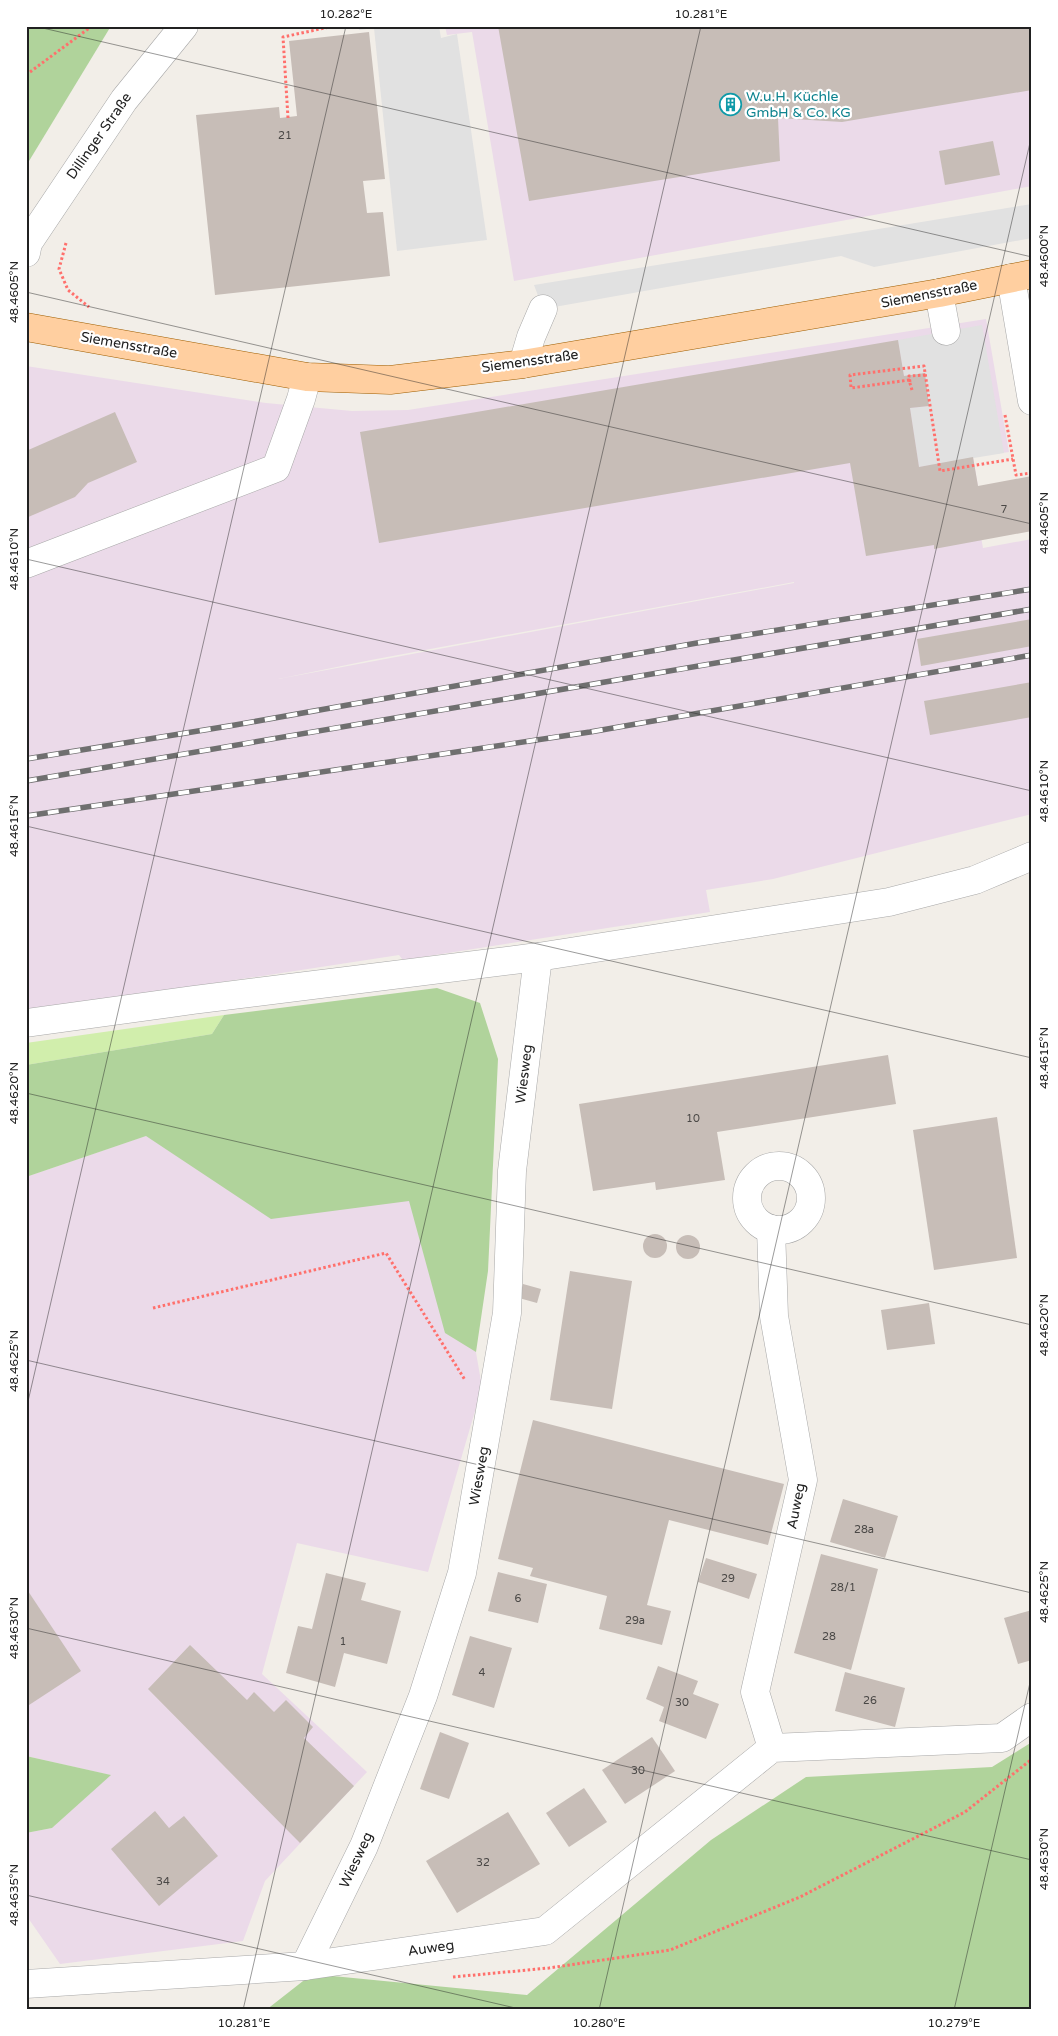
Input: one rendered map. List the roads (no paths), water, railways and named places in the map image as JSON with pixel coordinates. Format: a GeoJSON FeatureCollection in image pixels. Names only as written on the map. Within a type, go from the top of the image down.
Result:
{"type":"FeatureCollection","features":[{"type":"Feature","properties":{"kind":"main road","name":"Siemensstraße"},"geometry":{"type":"LineString","coordinates":[[26,327],[307,377],[390,380],[523,364],[939,293],[1021,276]]}},
{"type":"Feature","properties":{"kind":"street","name":"Dillinger Straße"},"geometry":{"type":"LineString","coordinates":[[26,253],[28,243],[124,100],[184,26]]}},
{"type":"Feature","properties":{"kind":"street"},"geometry":{"type":"LineString","coordinates":[[1021,276],[1029,363]]}},
{"type":"Feature","properties":{"kind":"street"},"geometry":{"type":"LineString","coordinates":[[939,293],[946,331]]}},
{"type":"Feature","properties":{"kind":"street"},"geometry":{"type":"LineString","coordinates":[[523,364],[543,309]]}},
{"type":"Feature","properties":{"kind":"street"},"geometry":{"type":"LineString","coordinates":[[26,564],[276,468],[307,377]]}},
{"type":"Feature","properties":{"kind":"street"},"geometry":{"type":"LineString","coordinates":[[26,1024],[193,1000],[538,957],[889,902],[975,880],[1032,856]]}},
{"type":"Feature","properties":{"kind":"street","name":"Wiesweg"},"geometry":{"type":"LineString","coordinates":[[305,1966],[364,1846],[423,1696],[462,1573],[490,1421],[507,1313],[512,1171],[538,957]]}},
{"type":"Feature","properties":{"kind":"street","name":"Auweg"},"geometry":{"type":"LineString","coordinates":[[26,1984],[305,1966],[545,1931],[772,1748],[754,1692],[803,1480],[774,1316],[770,1229]]}},
{"type":"Feature","properties":{"kind":"street"},"geometry":{"type":"LineString","coordinates":[[772,1748],[1002,1738],[1032,1717]]}},
{"type":"Feature","properties":{"kind":"railway"},"geometry":{"type":"LineString","coordinates":[[26,759],[235,725],[697,643],[1032,589]]}},
{"type":"Feature","properties":{"kind":"railway"},"geometry":{"type":"LineString","coordinates":[[26,781],[1032,609]]}},
{"type":"Feature","properties":{"kind":"railway"},"geometry":{"type":"LineString","coordinates":[[26,816],[590,732],[1032,655]]}},
{"type":"Feature","properties":{"kind":"place","name":"W.u.H. Küchle GmbH & Co. KG"},"geometry":{"type":"Point","coordinates":[730,104]}}]}
